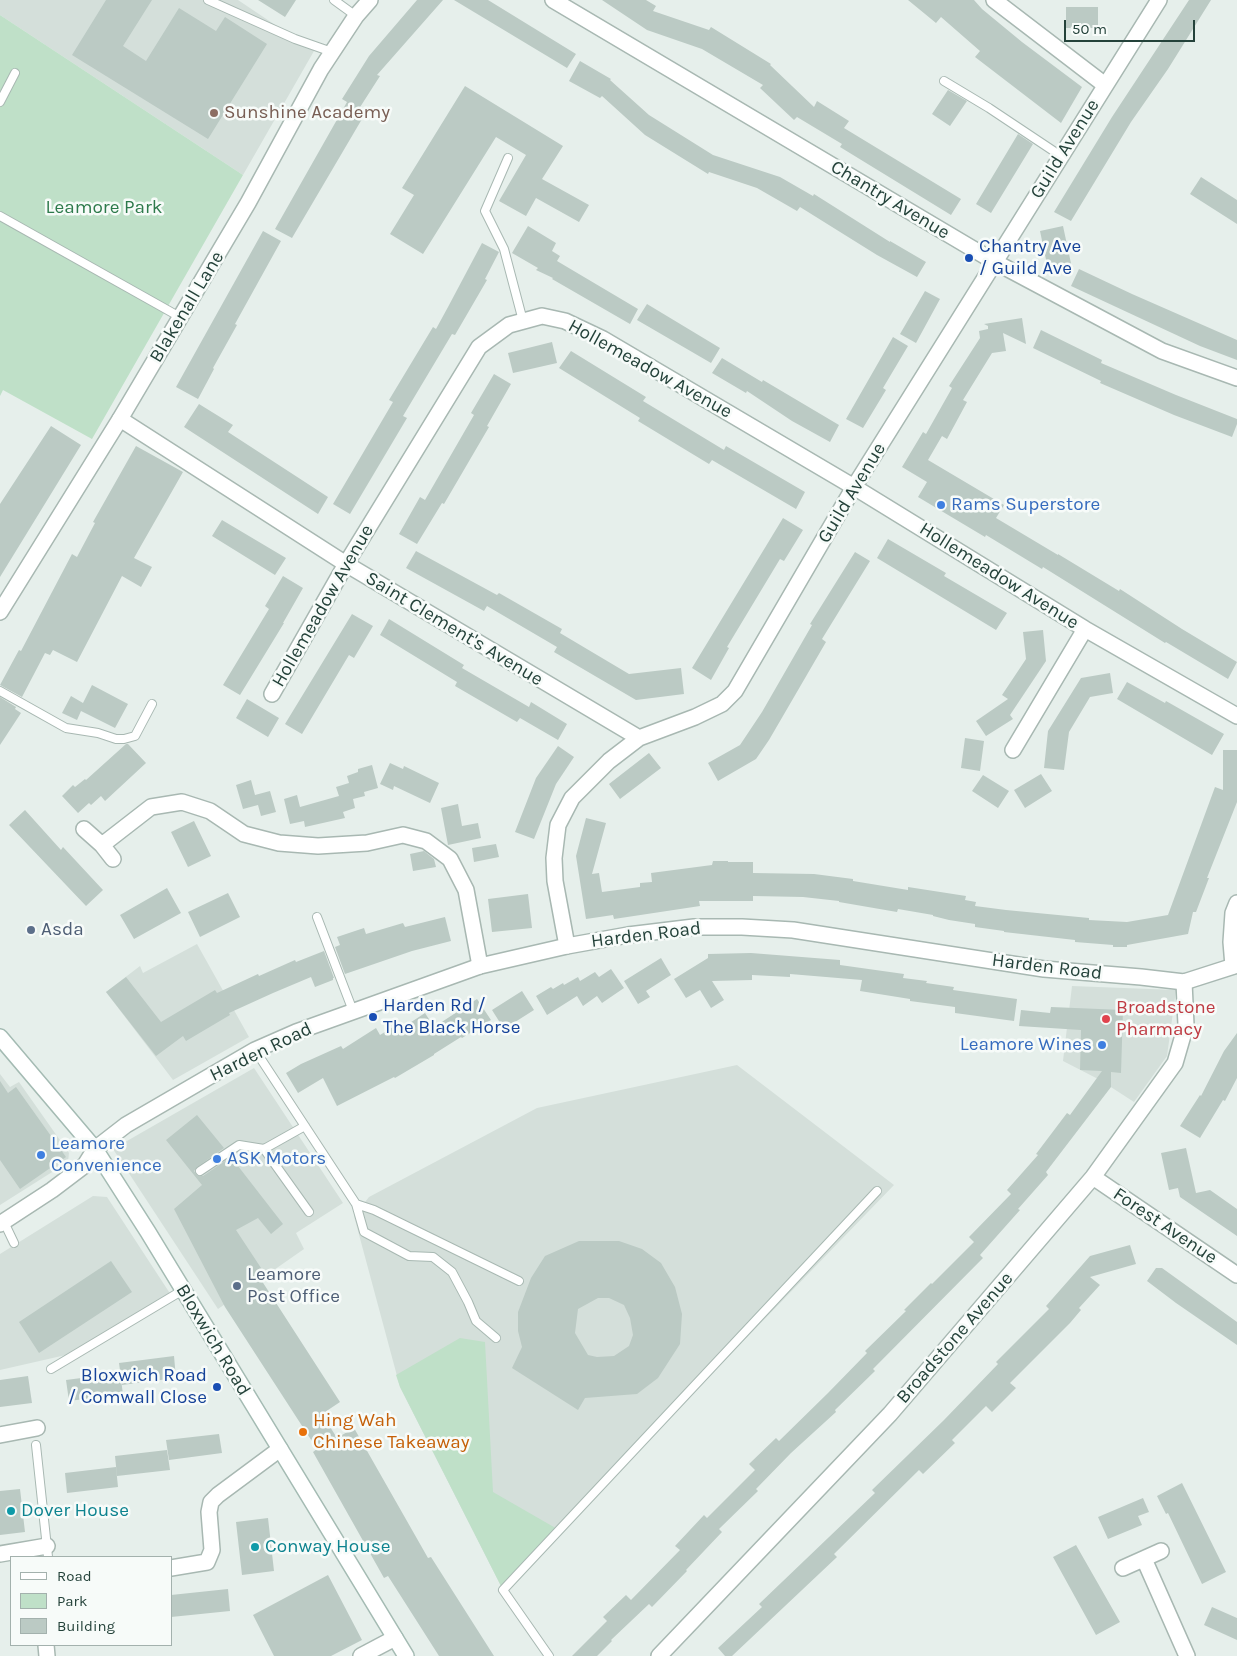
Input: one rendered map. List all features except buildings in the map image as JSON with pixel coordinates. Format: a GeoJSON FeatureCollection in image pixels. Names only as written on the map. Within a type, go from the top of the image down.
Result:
{"type":"FeatureCollection","features":[{"type":"Feature","properties":{"kind":"street","name":"Blakenall Lane"},"geometry":{"type":"LineString","coordinates":[[0,612],[120,419],[252,195],[321,69],[356,16],[370,0]]}},
{"type":"Feature","properties":{"kind":"street","name":"Chantry Avenue"},"geometry":{"type":"LineString","coordinates":[[553,0],[995,262],[1162,350],[1237,378]]}},
{"type":"Feature","properties":{"kind":"street"},"geometry":{"type":"LineString","coordinates":[[994,0],[1105,85]]}},
{"type":"Feature","properties":{"kind":"street","name":"Guild Avenue"},"geometry":{"type":"LineString","coordinates":[[567,946],[555,881],[554,858],[558,825],[572,798],[609,761],[639,738],[695,717],[722,704],[735,691],[854,487],[1159,0]]}},
{"type":"Feature","properties":{"kind":"street","name":"Hollemeadow Avenue"},"geometry":{"type":"LineString","coordinates":[[272,694],[346,564],[478,347],[509,325],[542,316],[565,321],[603,339],[854,487],[1085,629],[1237,716]]}},
{"type":"Feature","properties":{"kind":"street","name":"Saint Clement's Avenue"},"geometry":{"type":"LineString","coordinates":[[120,419],[346,564],[639,738]]}},
{"type":"Feature","properties":{"kind":"street","name":"Hollemeadow Avenue"},"geometry":{"type":"LineString","coordinates":[[1012,750],[1085,629]]}},
{"type":"Feature","properties":{"kind":"street"},"geometry":{"type":"LineString","coordinates":[[102,845],[151,807],[182,802],[210,811],[244,834],[279,843],[318,846],[367,843],[403,835],[426,841],[450,859],[466,890],[480,966]]}},
{"type":"Feature","properties":{"kind":"street"},"geometry":{"type":"LineString","coordinates":[[84,828],[102,845],[113,859]]}},
{"type":"Feature","properties":{"kind":"street"},"geometry":{"type":"LineString","coordinates":[[1235,966],[1231,942],[1237,903]]}},
{"type":"Feature","properties":{"kind":"street","name":"Harden Road"},"geometry":{"type":"LineString","coordinates":[[2,1223],[52,1190],[85,1165],[95,1149],[126,1125],[255,1050],[296,1032],[480,966],[567,946],[628,935],[694,927],[742,927],[793,930],[1044,969],[1184,982],[1235,966]]}},
{"type":"Feature","properties":{"kind":"street","name":"Broadstone Avenue"},"geometry":{"type":"LineString","coordinates":[[659,1656],[890,1414],[1093,1177],[1175,1063],[1186,1025],[1184,982]]}},
{"type":"Feature","properties":{"kind":"street","name":"Bloxwich Road"},"geometry":{"type":"LineString","coordinates":[[0,1038],[95,1149],[406,1656]]}},
{"type":"Feature","properties":{"kind":"street","name":"Forest Avenue"},"geometry":{"type":"LineString","coordinates":[[1093,1177],[1237,1275]]}},
{"type":"Feature","properties":{"kind":"street"},"geometry":{"type":"LineString","coordinates":[[0,1435],[38,1428]]}},
{"type":"Feature","properties":{"kind":"street"},"geometry":{"type":"LineString","coordinates":[[172,1568],[207,1562],[212,1550],[209,1512],[212,1502],[218,1495],[280,1449]]}},
{"type":"Feature","properties":{"kind":"street"},"geometry":{"type":"LineString","coordinates":[[0,1554],[48,1551]]}},
{"type":"Feature","properties":{"kind":"street"},"geometry":{"type":"LineString","coordinates":[[1124,1568],[1161,1551]]}},
{"type":"Feature","properties":{"kind":"street"},"geometry":{"type":"LineString","coordinates":[[1144,1559],[1187,1656]]}},
{"type":"Feature","properties":{"kind":"street"},"geometry":{"type":"LineString","coordinates":[[361,1656],[395,1638]]}},
{"type":"Feature","properties":{"kind":"lane"},"geometry":{"type":"LineString","coordinates":[[208,0],[294,39],[332,52]]}},
{"type":"Feature","properties":{"kind":"lane"},"geometry":{"type":"LineString","coordinates":[[334,0],[356,16]]}},
{"type":"Feature","properties":{"kind":"lane"},"geometry":{"type":"LineString","coordinates":[[0,102],[15,73]]}},
{"type":"Feature","properties":{"kind":"lane"},"geometry":{"type":"LineString","coordinates":[[944,81],[990,108],[1061,156]]}},
{"type":"Feature","properties":{"kind":"lane"},"geometry":{"type":"LineString","coordinates":[[508,158],[485,211],[504,249],[523,321]]}},
{"type":"Feature","properties":{"kind":"lane"},"geometry":{"type":"LineString","coordinates":[[0,216],[180,317]]}},
{"type":"Feature","properties":{"kind":"lane"},"geometry":{"type":"LineString","coordinates":[[0,691],[66,728],[98,733],[116,739],[135,736],[152,704]]}},
{"type":"Feature","properties":{"kind":"lane"},"geometry":{"type":"LineString","coordinates":[[317,918],[353,1011]]}},
{"type":"Feature","properties":{"kind":"lane"},"geometry":{"type":"LineString","coordinates":[[255,1050],[356,1204],[364,1232],[409,1256],[433,1257],[452,1272],[476,1321],[496,1338]]}},
{"type":"Feature","properties":{"kind":"lane"},"geometry":{"type":"LineString","coordinates":[[200,1171],[239,1146],[264,1149],[305,1126]]}},
{"type":"Feature","properties":{"kind":"lane"},"geometry":{"type":"LineString","coordinates":[[264,1149],[309,1212]]}},
{"type":"Feature","properties":{"kind":"lane"},"geometry":{"type":"LineString","coordinates":[[549,1656],[503,1590],[877,1191]]}},
{"type":"Feature","properties":{"kind":"lane"},"geometry":{"type":"LineString","coordinates":[[356,1204],[374,1210],[519,1281]]}},
{"type":"Feature","properties":{"kind":"lane"},"geometry":{"type":"LineString","coordinates":[[2,1223],[14,1243]]}},
{"type":"Feature","properties":{"kind":"lane"},"geometry":{"type":"LineString","coordinates":[[51,1368],[183,1290]]}},
{"type":"Feature","properties":{"kind":"lane"},"geometry":{"type":"LineString","coordinates":[[36,1444],[48,1551]]}},
{"type":"Feature","properties":{"kind":"shaded area","name":"Sunshine Academy"},"geometry":{"type":"Polygon","coordinates":[[[0,0],[238,0],[314,51],[243,175],[0,15],[0,0]]]}},
{"type":"Feature","properties":{"kind":"shaded area"},"geometry":{"type":"Polygon","coordinates":[[[197,944],[249,1037],[173,1080],[106,992],[140,966],[143,973],[197,944]]]}},
{"type":"Feature","properties":{"kind":"shaded area"},"geometry":{"type":"Polygon","coordinates":[[[1072,986],[1176,990],[1167,1056],[1134,1102],[1100,1080],[1063,1061],[1072,986]]]}},
{"type":"Feature","properties":{"kind":"shaded area"},"geometry":{"type":"Polygon","coordinates":[[[737,1065],[894,1185],[503,1590],[400,1387],[354,1216],[369,1197],[537,1108],[737,1065]]]}},
{"type":"Feature","properties":{"kind":"shaded area"},"geometry":{"type":"Polygon","coordinates":[[[254,1068],[343,1203],[296,1233],[304,1249],[218,1309],[113,1149],[254,1068]]]}},
{"type":"Feature","properties":{"kind":"shaded area"},"geometry":{"type":"Polygon","coordinates":[[[0,1074],[10,1087],[19,1082],[69,1153],[68,1162],[0,1205],[0,1074]]]}},
{"type":"Feature","properties":{"kind":"shaded area"},"geometry":{"type":"Polygon","coordinates":[[[93,1196],[107,1197],[171,1295],[79,1352],[0,1370],[0,1254],[93,1196]]]}},
{"type":"Feature","properties":{"kind":"green space","name":"Leamore Park"},"geometry":{"type":"Polygon","coordinates":[[[0,15],[243,175],[92,439],[3,390],[0,396],[0,15]]]}},
{"type":"Feature","properties":{"kind":"green space"},"geometry":{"type":"Polygon","coordinates":[[[460,1338],[485,1342],[493,1492],[559,1530],[503,1590],[400,1387],[396,1375],[460,1338]]]}},
{"type":"Feature","properties":{"kind":"place","name":"Sunshine Academy"},"geometry":{"type":"Point","coordinates":[214,113]}},
{"type":"Feature","properties":{"kind":"place","name":"Chantry Ave / Guild Ave"},"geometry":{"type":"Point","coordinates":[969,258]}},
{"type":"Feature","properties":{"kind":"place","name":"Rams Superstore"},"geometry":{"type":"Point","coordinates":[941,505]}},
{"type":"Feature","properties":{"kind":"place","name":"Asda"},"geometry":{"type":"Point","coordinates":[31,930]}},
{"type":"Feature","properties":{"kind":"place","name":"Harden Rd / The Black Horse"},"geometry":{"type":"Point","coordinates":[373,1017]}},
{"type":"Feature","properties":{"kind":"place","name":"Broadstone Pharmacy"},"geometry":{"type":"Point","coordinates":[1106,1019]}},
{"type":"Feature","properties":{"kind":"place","name":"Leamore Wines"},"geometry":{"type":"Point","coordinates":[1102,1045]}},
{"type":"Feature","properties":{"kind":"place","name":"Leamore Convenience"},"geometry":{"type":"Point","coordinates":[41,1155]}},
{"type":"Feature","properties":{"kind":"place","name":"ASK Motors"},"geometry":{"type":"Point","coordinates":[217,1159]}},
{"type":"Feature","properties":{"kind":"place","name":"Leamore Post Office"},"geometry":{"type":"Point","coordinates":[237,1286]}},
{"type":"Feature","properties":{"kind":"place","name":"Bloxwich Road / Comwall Close"},"geometry":{"type":"Point","coordinates":[217,1387]}},
{"type":"Feature","properties":{"kind":"place","name":"Hing Wah Chinese Takeaway"},"geometry":{"type":"Point","coordinates":[303,1432]}},
{"type":"Feature","properties":{"kind":"place","name":"Dover House"},"geometry":{"type":"Point","coordinates":[11,1511]}},
{"type":"Feature","properties":{"kind":"place","name":"Conway House"},"geometry":{"type":"Point","coordinates":[255,1547]}}]}
